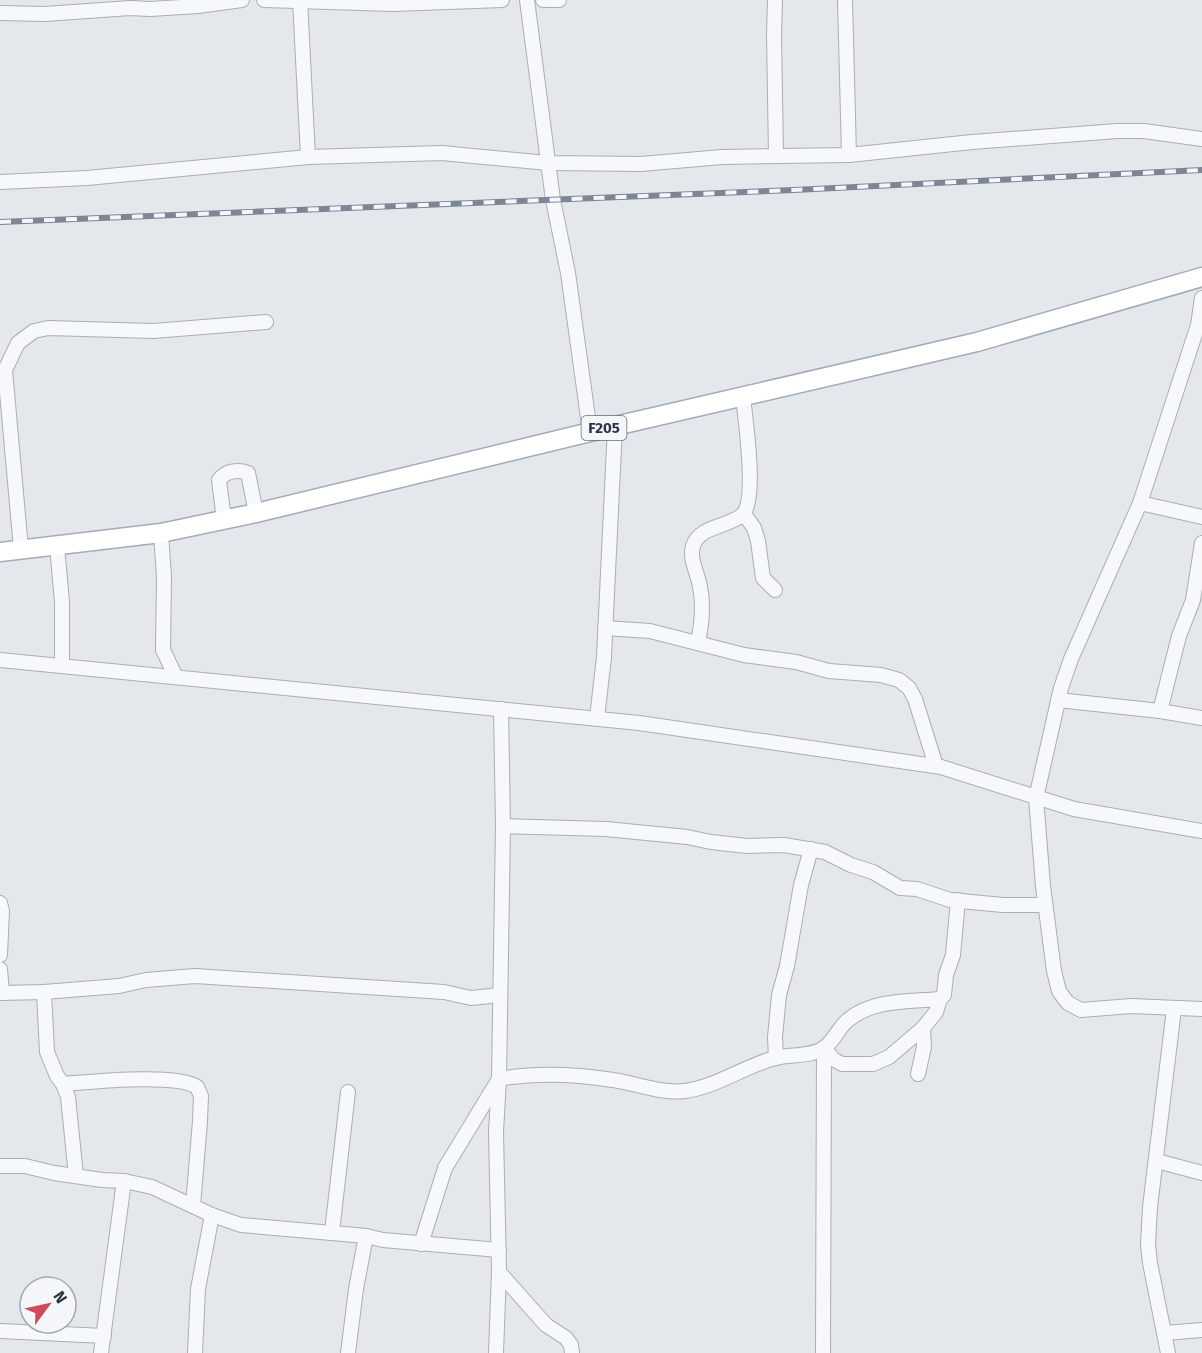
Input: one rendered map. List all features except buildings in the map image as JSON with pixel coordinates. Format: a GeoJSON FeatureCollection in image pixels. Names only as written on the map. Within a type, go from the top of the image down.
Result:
{"type":"FeatureCollection","features":[{"type":"Feature","properties":{"kind":"main road","name":"F205"},"geometry":{"type":"LineString","coordinates":[[0,552],[161,533],[256,513],[976,342],[1202,277]]}},
{"type":"Feature","properties":{"kind":"street"},"geometry":{"type":"LineString","coordinates":[[0,12],[45,14],[130,8],[150,9],[242,0]]}},
{"type":"Feature","properties":{"kind":"street"},"geometry":{"type":"LineString","coordinates":[[264,0],[393,4],[502,0]]}},
{"type":"Feature","properties":{"kind":"street"},"geometry":{"type":"LineString","coordinates":[[527,0],[553,200],[568,273],[590,432]]}},
{"type":"Feature","properties":{"kind":"street"},"geometry":{"type":"LineString","coordinates":[[543,0],[559,0]]}},
{"type":"Feature","properties":{"kind":"street"},"geometry":{"type":"LineString","coordinates":[[775,0],[776,156]]}},
{"type":"Feature","properties":{"kind":"street"},"geometry":{"type":"LineString","coordinates":[[845,0],[849,155]]}},
{"type":"Feature","properties":{"kind":"street"},"geometry":{"type":"LineString","coordinates":[[300,1],[308,157]]}},
{"type":"Feature","properties":{"kind":"street"},"geometry":{"type":"LineString","coordinates":[[0,182],[87,178],[308,157],[442,153],[548,163],[641,164],[722,157],[849,155],[972,142],[1117,131],[1144,131],[1202,139]]}},
{"type":"Feature","properties":{"kind":"street"},"geometry":{"type":"LineString","coordinates":[[1202,298],[1198,324],[1140,503],[1071,659],[1058,700],[1036,798],[1045,905],[1056,981],[1059,991],[1068,1003],[1081,1010],[1131,1006],[1202,1009]]}},
{"type":"Feature","properties":{"kind":"street"},"geometry":{"type":"LineString","coordinates":[[21,549],[5,370],[18,343],[34,331],[48,328],[153,332],[266,322]]}},
{"type":"Feature","properties":{"kind":"street"},"geometry":{"type":"LineString","coordinates":[[698,642],[703,605],[692,557],[693,546],[704,532],[744,514],[747,506],[750,486],[742,396]]}},
{"type":"Feature","properties":{"kind":"street"},"geometry":{"type":"LineString","coordinates":[[597,718],[602,678],[615,426]]}},
{"type":"Feature","properties":{"kind":"street"},"geometry":{"type":"LineString","coordinates":[[224,520],[219,480],[223,474],[240,470],[248,473],[256,513]]}},
{"type":"Feature","properties":{"kind":"street"},"geometry":{"type":"LineString","coordinates":[[1140,503],[1202,517]]}},
{"type":"Feature","properties":{"kind":"street"},"geometry":{"type":"LineString","coordinates":[[744,514],[754,528],[764,578],[775,590]]}},
{"type":"Feature","properties":{"kind":"street"},"geometry":{"type":"LineString","coordinates":[[161,533],[164,577],[163,650],[176,677]]}},
{"type":"Feature","properties":{"kind":"street"},"geometry":{"type":"LineString","coordinates":[[1160,711],[1179,636],[1193,600],[1202,543]]}},
{"type":"Feature","properties":{"kind":"street"},"geometry":{"type":"LineString","coordinates":[[57,546],[62,602],[62,666]]}},
{"type":"Feature","properties":{"kind":"street"},"geometry":{"type":"LineString","coordinates":[[605,628],[650,631],[744,655],[796,662],[829,671],[881,675],[899,680],[909,688],[915,699],[936,766]]}},
{"type":"Feature","properties":{"kind":"street"},"geometry":{"type":"LineString","coordinates":[[0,660],[597,718],[936,766],[1074,809],[1202,831]]}},
{"type":"Feature","properties":{"kind":"street"},"geometry":{"type":"LineString","coordinates":[[1058,700],[1202,718]]}},
{"type":"Feature","properties":{"kind":"street"},"geometry":{"type":"LineString","coordinates":[[496,1353],[499,1250],[496,1132],[503,826],[501,709]]}},
{"type":"Feature","properties":{"kind":"street"},"geometry":{"type":"LineString","coordinates":[[503,826],[606,829],[747,846],[784,845],[825,852],[851,865],[873,872],[900,888],[917,889],[958,900],[1003,905],[1045,905]]}},
{"type":"Feature","properties":{"kind":"street"},"geometry":{"type":"LineString","coordinates":[[776,1058],[775,1037],[779,995],[787,966],[801,885],[811,849]]}},
{"type":"Feature","properties":{"kind":"street"},"geometry":{"type":"LineString","coordinates":[[824,1048],[832,1059],[842,1064],[873,1064],[889,1057],[923,1028],[936,1012],[944,994],[946,975],[952,955],[958,900]]}},
{"type":"Feature","properties":{"kind":"street"},"geometry":{"type":"LineString","coordinates":[[0,903],[2,911],[0,955]]}},
{"type":"Feature","properties":{"kind":"street"},"geometry":{"type":"LineString","coordinates":[[0,969],[1,993],[119,987],[146,980],[195,976],[444,992],[471,998],[500,995]]}},
{"type":"Feature","properties":{"kind":"street"},"geometry":{"type":"LineString","coordinates":[[44,992],[47,1052],[68,1097],[76,1176]]}},
{"type":"Feature","properties":{"kind":"street"},"geometry":{"type":"LineString","coordinates":[[421,1244],[445,1168],[499,1079],[525,1074],[570,1075],[615,1080],[650,1088],[683,1091],[700,1088],[733,1073],[776,1058],[824,1048],[846,1021],[861,1011],[901,1002],[940,999]]}},
{"type":"Feature","properties":{"kind":"street"},"geometry":{"type":"LineString","coordinates":[[1168,1353],[1148,1245],[1150,1207],[1174,1009]]}},
{"type":"Feature","properties":{"kind":"street"},"geometry":{"type":"LineString","coordinates":[[918,1074],[924,1047],[923,1028]]}},
{"type":"Feature","properties":{"kind":"street"},"geometry":{"type":"LineString","coordinates":[[823,1353],[824,1048]]}},
{"type":"Feature","properties":{"kind":"street"},"geometry":{"type":"LineString","coordinates":[[63,1084],[167,1080],[185,1082],[197,1087],[201,1096],[193,1206]]}},
{"type":"Feature","properties":{"kind":"street"},"geometry":{"type":"LineString","coordinates":[[332,1232],[348,1092]]}},
{"type":"Feature","properties":{"kind":"street"},"geometry":{"type":"LineString","coordinates":[[1157,1161],[1202,1173]]}},
{"type":"Feature","properties":{"kind":"street"},"geometry":{"type":"LineString","coordinates":[[0,1166],[25,1166],[152,1187],[212,1215],[241,1225],[332,1232],[383,1240],[499,1250]]}},
{"type":"Feature","properties":{"kind":"street"},"geometry":{"type":"LineString","coordinates":[[101,1353],[124,1181]]}},
{"type":"Feature","properties":{"kind":"street"},"geometry":{"type":"LineString","coordinates":[[195,1353],[198,1289],[212,1215]]}},
{"type":"Feature","properties":{"kind":"street"},"geometry":{"type":"LineString","coordinates":[[348,1353],[356,1289],[366,1236]]}},
{"type":"Feature","properties":{"kind":"street"},"geometry":{"type":"LineString","coordinates":[[499,1272],[546,1325],[566,1338],[571,1345],[572,1353]]}},
{"type":"Feature","properties":{"kind":"street"},"geometry":{"type":"LineString","coordinates":[[1165,1334],[1202,1330]]}},
{"type":"Feature","properties":{"kind":"street"},"geometry":{"type":"LineString","coordinates":[[0,1331],[104,1335]]}},
{"type":"Feature","properties":{"kind":"railway"},"geometry":{"type":"LineString","coordinates":[[0,222],[794,190],[1202,170]]}}]}
